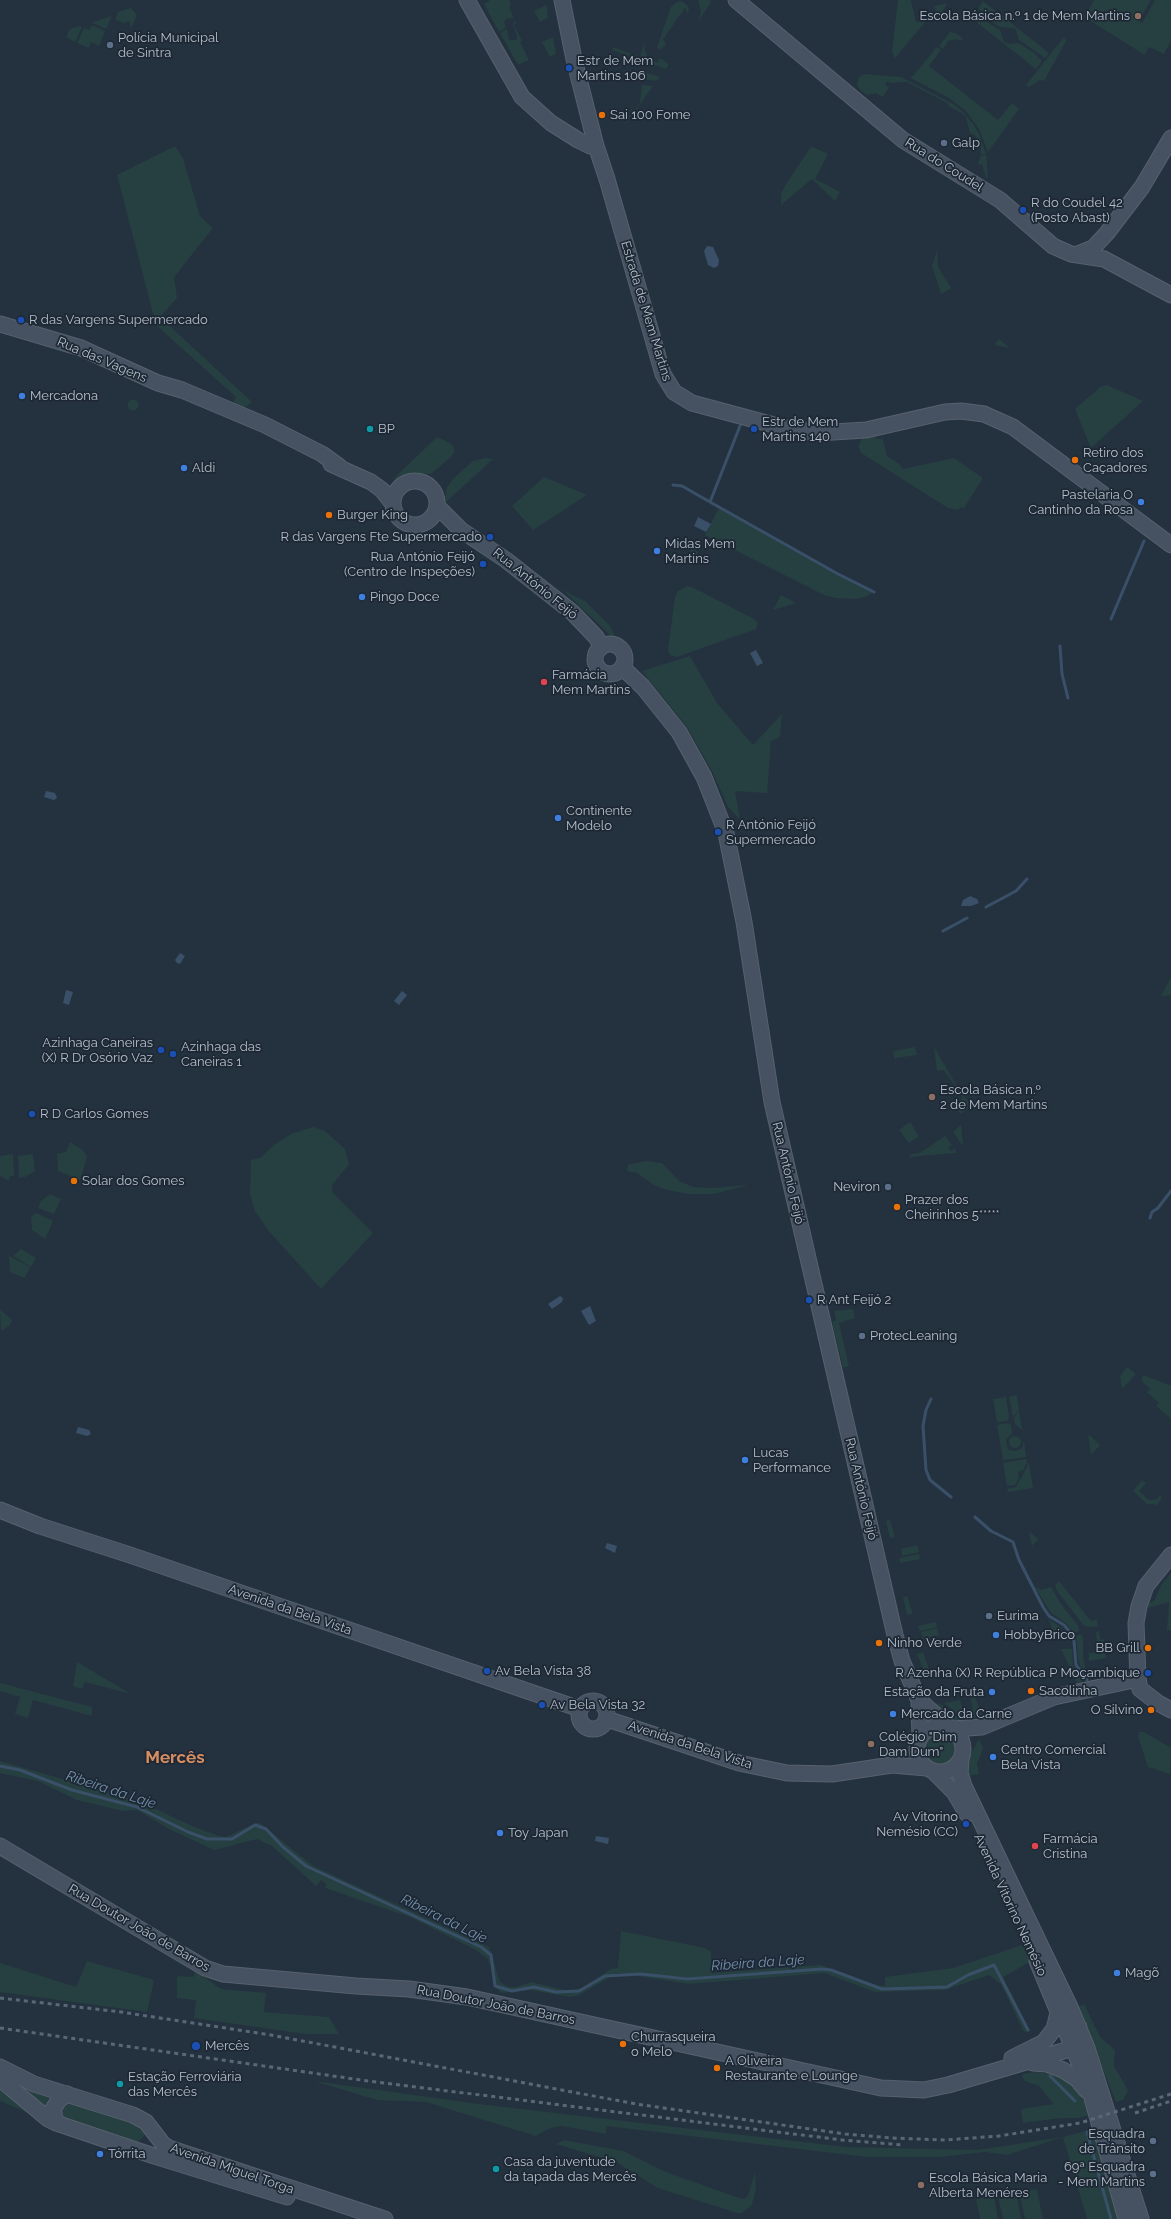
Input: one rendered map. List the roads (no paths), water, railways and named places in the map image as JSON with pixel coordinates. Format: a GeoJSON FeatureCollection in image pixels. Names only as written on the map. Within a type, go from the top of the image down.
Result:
{"type":"FeatureCollection","features":[{"type":"Feature","properties":{"kind":"street"},"geometry":{"type":"LineString","coordinates":[[467,0],[517,90],[528,103],[551,123],[578,140],[590,146],[596,146]]}},
{"type":"Feature","properties":{"kind":"street","name":"Estrada de Mem Martins"},"geometry":{"type":"LineString","coordinates":[[562,0],[585,105],[596,146],[607,179],[663,374],[669,387],[679,397],[692,403],[764,422],[818,433],[866,430],[945,412],[961,411],[984,414],[1013,427],[1171,546]]}},
{"type":"Feature","properties":{"kind":"street","name":"Rua do Coudel"},"geometry":{"type":"LineString","coordinates":[[736,0],[903,140],[1000,200],[1053,246],[1064,252],[1098,257],[1117,265],[1171,295]]}},
{"type":"Feature","properties":{"kind":"street"},"geometry":{"type":"LineString","coordinates":[[551,123],[561,129],[576,126],[583,119],[585,105]]}},
{"type":"Feature","properties":{"kind":"street"},"geometry":{"type":"LineString","coordinates":[[1078,254],[1093,248],[1113,226],[1142,187],[1171,138]]}},
{"type":"Feature","properties":{"kind":"street"},"geometry":{"type":"LineString","coordinates":[[1113,226],[1107,240],[1106,248],[1108,256],[1117,265]]}},
{"type":"Feature","properties":{"kind":"street","name":"Rua das Vagens"},"geometry":{"type":"LineString","coordinates":[[0,324],[81,348],[158,383],[182,390],[260,428],[322,454],[340,467],[371,482]]}},
{"type":"Feature","properties":{"kind":"street"},"geometry":{"type":"LineString","coordinates":[[417,481],[430,487],[434,492],[437,506],[435,512],[426,522],[415,525],[404,522],[396,515],[392,504],[382,490],[371,482],[394,486],[417,481]]}},
{"type":"Feature","properties":{"kind":"street"},"geometry":{"type":"LineString","coordinates":[[392,504],[395,492],[404,484]]}},
{"type":"Feature","properties":{"kind":"street","name":"Rua António Feijó"},"geometry":{"type":"LineString","coordinates":[[437,506],[461,530]]}},
{"type":"Feature","properties":{"kind":"street","name":"Rua António Feijó"},"geometry":{"type":"LineString","coordinates":[[426,522],[445,524],[461,530],[499,554],[572,612],[596,637],[602,646]]}},
{"type":"Feature","properties":{"kind":"street"},"geometry":{"type":"LineString","coordinates":[[611,644],[620,648],[624,657],[622,667],[611,674],[599,670],[595,657],[602,646],[611,644]]}},
{"type":"Feature","properties":{"kind":"street","name":"Rua António Feijó"},"geometry":{"type":"LineString","coordinates":[[622,667],[639,682],[679,732],[704,777],[726,833],[741,907],[772,1102],[895,1636],[902,1661],[919,1700],[918,1741]]}},
{"type":"Feature","properties":{"kind":"street","name":"Avenida da Bela Vista"},"geometry":{"type":"LineString","coordinates":[[0,1510],[40,1526],[130,1555],[580,1709],[580,1722],[587,1728],[599,1728],[607,1719],[739,1763],[787,1773],[832,1774],[892,1765],[930,1769]]}},
{"type":"Feature","properties":{"kind":"street"},"geometry":{"type":"LineString","coordinates":[[1143,1693],[1138,1684],[1136,1623],[1138,1610],[1146,1586],[1171,1555]]}},
{"type":"Feature","properties":{"kind":"street"},"geometry":{"type":"LineString","coordinates":[[918,1741],[919,1758],[930,1769],[946,1771],[952,1768],[962,1756],[973,1738],[988,1726],[1040,1702],[1069,1693],[1138,1678]]}},
{"type":"Feature","properties":{"kind":"street"},"geometry":{"type":"LineString","coordinates":[[1094,1688],[1113,1692],[1133,1689],[1143,1693],[1171,1710]]}},
{"type":"Feature","properties":{"kind":"street","name":"Rua António Feijó"},"geometry":{"type":"LineString","coordinates":[[919,1700],[951,1728]]}},
{"type":"Feature","properties":{"kind":"street"},"geometry":{"type":"LineString","coordinates":[[892,1765],[918,1741],[924,1733],[936,1726],[972,1729],[988,1726]]}},
{"type":"Feature","properties":{"kind":"street"},"geometry":{"type":"LineString","coordinates":[[951,1728],[960,1738],[962,1756]]}},
{"type":"Feature","properties":{"kind":"street","name":"Avenida Vitorino Nemésio"},"geometry":{"type":"LineString","coordinates":[[962,1756],[960,1773],[964,1786],[1079,2027],[1102,2089],[1141,2219]]}},
{"type":"Feature","properties":{"kind":"street","name":"Avenida Vitorino Nemésio"},"geometry":{"type":"LineString","coordinates":[[930,1769],[949,1786],[962,1803],[1042,1971],[1094,2102]]}},
{"type":"Feature","properties":{"kind":"street","name":"Rua Doutor João de Barros"},"geometry":{"type":"LineString","coordinates":[[0,1846],[204,1968],[223,1974],[356,1986],[409,1988],[467,1997],[881,2088],[924,2090],[948,2085],[1073,2048]]}},
{"type":"Feature","properties":{"kind":"street","name":"Rua Doutor João de Barros"},"geometry":{"type":"LineString","coordinates":[[948,2085],[1039,2046],[1052,2032],[1058,2013]]}},
{"type":"Feature","properties":{"kind":"street"},"geometry":{"type":"LineString","coordinates":[[1073,2048],[1080,2040],[1079,2027]]}},
{"type":"Feature","properties":{"kind":"street","name":"Rua Doutor João de Barros"},"geometry":{"type":"LineString","coordinates":[[1018,2064],[1041,2063],[1063,2070],[1081,2083],[1094,2102]]}},
{"type":"Feature","properties":{"kind":"street","name":"Avenida Miguel Torga"},"geometry":{"type":"LineString","coordinates":[[0,2067],[34,2084],[133,2114],[150,2127],[163,2144],[169,2148],[385,2219]]}},
{"type":"Feature","properties":{"kind":"street","name":"Avenida Miguel Torga"},"geometry":{"type":"LineString","coordinates":[[0,2079],[48,2119],[59,2124],[134,2150],[278,2196],[306,2202],[363,2219]]}},
{"type":"Feature","properties":{"kind":"street"},"geometry":{"type":"LineString","coordinates":[[59,2124],[55,2119],[53,2109],[59,2100],[67,2094]]}},
{"type":"Feature","properties":{"kind":"street"},"geometry":{"type":"LineString","coordinates":[[1094,2102],[1126,2219]]}},
{"type":"Feature","properties":{"kind":"street"},"geometry":{"type":"LineString","coordinates":[[134,2150],[145,2142],[150,2127]]}},
{"type":"Feature","properties":{"kind":"water"},"geometry":{"type":"Polygon","coordinates":[[[707,246],[713,247],[719,260],[718,266],[714,268],[708,265],[704,251],[707,246]]]}},
{"type":"Feature","properties":{"kind":"water"},"geometry":{"type":"Polygon","coordinates":[[[698,517],[711,524],[706,532],[694,526],[698,517]]]}},
{"type":"Feature","properties":{"kind":"water"},"geometry":{"type":"Polygon","coordinates":[[[756,650],[763,663],[757,666],[750,653],[756,650]]]}},
{"type":"Feature","properties":{"kind":"water"},"geometry":{"type":"Polygon","coordinates":[[[46,791],[55,793],[57,798],[54,800],[44,797],[46,791]]]}},
{"type":"Feature","properties":{"kind":"water"},"geometry":{"type":"Polygon","coordinates":[[[970,896],[977,899],[979,903],[971,906],[961,906],[963,900],[970,896]]]}},
{"type":"Feature","properties":{"kind":"water"},"geometry":{"type":"Polygon","coordinates":[[[180,953],[185,956],[180,964],[175,960],[180,953]]]}},
{"type":"Feature","properties":{"kind":"water"},"geometry":{"type":"Polygon","coordinates":[[[66,990],[73,992],[69,1005],[63,1003],[66,990]]]}},
{"type":"Feature","properties":{"kind":"water"},"geometry":{"type":"Polygon","coordinates":[[[402,991],[407,995],[399,1005],[394,1001],[402,991]]]}},
{"type":"Feature","properties":{"kind":"water"},"geometry":{"type":"Polygon","coordinates":[[[560,1296],[563,1298],[562,1302],[552,1309],[548,1304],[560,1296]]]}},
{"type":"Feature","properties":{"kind":"water"},"geometry":{"type":"Polygon","coordinates":[[[590,1306],[596,1321],[589,1325],[581,1311],[590,1306]]]}},
{"type":"Feature","properties":{"kind":"water"},"geometry":{"type":"Polygon","coordinates":[[[78,1427],[89,1430],[91,1434],[87,1436],[76,1433],[78,1427]]]}},
{"type":"Feature","properties":{"kind":"water"},"geometry":{"type":"Polygon","coordinates":[[[607,1543],[617,1546],[615,1553],[605,1548],[607,1543]]]}},
{"type":"Feature","properties":{"kind":"water"},"geometry":{"type":"Polygon","coordinates":[[[596,1836],[609,1838],[608,1844],[595,1841],[596,1836]]]}},
{"type":"Feature","properties":{"kind":"waterway"},"geometry":{"type":"LineString","coordinates":[[740,426],[710,502],[838,574],[874,592]]}},
{"type":"Feature","properties":{"kind":"waterway"},"geometry":{"type":"LineString","coordinates":[[673,485],[682,486],[710,502]]}},
{"type":"Feature","properties":{"kind":"waterway"},"geometry":{"type":"LineString","coordinates":[[1111,619],[1144,541]]}},
{"type":"Feature","properties":{"kind":"waterway"},"geometry":{"type":"LineString","coordinates":[[1060,646],[1062,674],[1068,698]]}},
{"type":"Feature","properties":{"kind":"waterway"},"geometry":{"type":"LineString","coordinates":[[986,907],[1016,891],[1027,879]]}},
{"type":"Feature","properties":{"kind":"waterway"},"geometry":{"type":"LineString","coordinates":[[943,931],[967,918]]}},
{"type":"Feature","properties":{"kind":"waterway"},"geometry":{"type":"LineString","coordinates":[[1150,1218],[1152,1212],[1158,1208],[1171,1191]]}},
{"type":"Feature","properties":{"kind":"waterway"},"geometry":{"type":"LineString","coordinates":[[931,1399],[926,1410],[923,1426],[926,1470],[930,1480],[951,1497]]}},
{"type":"Feature","properties":{"kind":"waterway"},"geometry":{"type":"LineString","coordinates":[[975,1517],[991,1531],[1013,1542],[1019,1560],[1043,1607],[1049,1616],[1064,1625],[1070,1632],[1074,1641],[1076,1665],[1087,1680]]}},
{"type":"Feature","properties":{"kind":"waterway","name":"Ribeira da Laje"},"geometry":{"type":"LineString","coordinates":[[0,1766],[20,1770],[72,1790],[137,1807],[188,1832],[207,1839],[232,1839],[255,1825],[266,1829],[283,1847],[306,1866],[481,1947],[491,1955],[495,1986],[512,1991],[534,1987],[556,1992],[579,1991],[605,1976],[641,1974],[687,1979],[822,1969],[831,1970],[882,1989],[947,1987],[968,1975],[994,1965],[1028,2030]]}},
{"type":"Feature","properties":{"kind":"waterway","name":"Ribeira da Laje"},"geometry":{"type":"LineString","coordinates":[[1050,2076],[1075,2101]]}},
{"type":"Feature","properties":{"kind":"waterway","name":"Ribeira da Laje"},"geometry":{"type":"LineString","coordinates":[[1087,2132],[1111,2219]]}},
{"type":"Feature","properties":{"kind":"railway"},"geometry":{"type":"LineString","coordinates":[[0,1998],[121,2012],[271,2035],[636,2104],[845,2134],[892,2138],[945,2140],[999,2136],[1080,2123],[1171,2094]]}},
{"type":"Feature","properties":{"kind":"railway"},"geometry":{"type":"LineString","coordinates":[[0,2028],[368,2081],[842,2140],[904,2145]]}},
{"type":"Feature","properties":{"kind":"railway"},"geometry":{"type":"LineString","coordinates":[[1135,2113],[1171,2101]]}},
{"type":"Feature","properties":{"kind":"place","name":"Escola Básica n.º 1 de Mem Martins"},"geometry":{"type":"Point","coordinates":[1138,16]}},
{"type":"Feature","properties":{"kind":"place","name":"Polícia Municipal de Sintra"},"geometry":{"type":"Point","coordinates":[110,45]}},
{"type":"Feature","properties":{"kind":"place","name":"Estr de Mem Martins 106"},"geometry":{"type":"Point","coordinates":[569,68]}},
{"type":"Feature","properties":{"kind":"place","name":"Sai 100 Fome"},"geometry":{"type":"Point","coordinates":[602,115]}},
{"type":"Feature","properties":{"kind":"place","name":"Galp"},"geometry":{"type":"Point","coordinates":[944,143]}},
{"type":"Feature","properties":{"kind":"place","name":"R do Coudel 42 (Posto Abast)"},"geometry":{"type":"Point","coordinates":[1023,210]}},
{"type":"Feature","properties":{"kind":"place","name":"R das Vargens Supermercado"},"geometry":{"type":"Point","coordinates":[21,320]}},
{"type":"Feature","properties":{"kind":"place","name":"Mercadona"},"geometry":{"type":"Point","coordinates":[22,396]}},
{"type":"Feature","properties":{"kind":"place","name":"BP"},"geometry":{"type":"Point","coordinates":[370,429]}},
{"type":"Feature","properties":{"kind":"place","name":"Estr de Mem Martins 140"},"geometry":{"type":"Point","coordinates":[754,429]}},
{"type":"Feature","properties":{"kind":"place","name":"Retiro dos Caçadores"},"geometry":{"type":"Point","coordinates":[1075,460]}},
{"type":"Feature","properties":{"kind":"place","name":"Aldi"},"geometry":{"type":"Point","coordinates":[184,468]}},
{"type":"Feature","properties":{"kind":"place","name":"Pastelaria O Cantinho da Rosa"},"geometry":{"type":"Point","coordinates":[1141,502]}},
{"type":"Feature","properties":{"kind":"place","name":"Burger King"},"geometry":{"type":"Point","coordinates":[329,515]}},
{"type":"Feature","properties":{"kind":"place","name":"R das Vargens Fte Supermercado"},"geometry":{"type":"Point","coordinates":[490,537]}},
{"type":"Feature","properties":{"kind":"place","name":"Midas Mem Martins"},"geometry":{"type":"Point","coordinates":[657,551]}},
{"type":"Feature","properties":{"kind":"place","name":"Rua António Feijó (Centro de Inspeções)"},"geometry":{"type":"Point","coordinates":[483,564]}},
{"type":"Feature","properties":{"kind":"place","name":"Pingo Doce"},"geometry":{"type":"Point","coordinates":[362,597]}},
{"type":"Feature","properties":{"kind":"place","name":"Farmácia Mem Martins"},"geometry":{"type":"Point","coordinates":[544,682]}},
{"type":"Feature","properties":{"kind":"place","name":"Continente Modelo"},"geometry":{"type":"Point","coordinates":[558,818]}},
{"type":"Feature","properties":{"kind":"place","name":"R António Feijó Supermercado"},"geometry":{"type":"Point","coordinates":[718,832]}},
{"type":"Feature","properties":{"kind":"place","name":"Azinhaga Caneiras (X) R Dr Osório Vaz"},"geometry":{"type":"Point","coordinates":[161,1050]}},
{"type":"Feature","properties":{"kind":"place","name":"Azinhaga das Caneiras 1"},"geometry":{"type":"Point","coordinates":[173,1054]}},
{"type":"Feature","properties":{"kind":"place","name":"Escola Básica n.º 2 de Mem Martins"},"geometry":{"type":"Point","coordinates":[932,1097]}},
{"type":"Feature","properties":{"kind":"place","name":"R D Carlos Gomes"},"geometry":{"type":"Point","coordinates":[32,1114]}},
{"type":"Feature","properties":{"kind":"place","name":"Solar dos Gomes"},"geometry":{"type":"Point","coordinates":[74,1181]}},
{"type":"Feature","properties":{"kind":"place","name":"Neviron"},"geometry":{"type":"Point","coordinates":[888,1187]}},
{"type":"Feature","properties":{"kind":"place","name":"Prazer dos Cheirinhos 5*****"},"geometry":{"type":"Point","coordinates":[897,1207]}},
{"type":"Feature","properties":{"kind":"place","name":"R Ant Feijó 2"},"geometry":{"type":"Point","coordinates":[809,1300]}},
{"type":"Feature","properties":{"kind":"place","name":"ProtecLeaning"},"geometry":{"type":"Point","coordinates":[862,1336]}},
{"type":"Feature","properties":{"kind":"place","name":"Lucas Performance"},"geometry":{"type":"Point","coordinates":[745,1460]}},
{"type":"Feature","properties":{"kind":"place","name":"Eurima"},"geometry":{"type":"Point","coordinates":[989,1616]}},
{"type":"Feature","properties":{"kind":"place","name":"HobbyBrico"},"geometry":{"type":"Point","coordinates":[996,1635]}},
{"type":"Feature","properties":{"kind":"place","name":"Ninho Verde"},"geometry":{"type":"Point","coordinates":[879,1643]}},
{"type":"Feature","properties":{"kind":"place","name":"BB Grill"},"geometry":{"type":"Point","coordinates":[1148,1648]}},
{"type":"Feature","properties":{"kind":"place","name":"Av Bela Vista 38"},"geometry":{"type":"Point","coordinates":[487,1671]}},
{"type":"Feature","properties":{"kind":"place","name":"R Azenha (X) R República P Moçambique"},"geometry":{"type":"Point","coordinates":[1148,1673]}},
{"type":"Feature","properties":{"kind":"place","name":"Sacolinha"},"geometry":{"type":"Point","coordinates":[1031,1691]}},
{"type":"Feature","properties":{"kind":"place","name":"Estação da Fruta"},"geometry":{"type":"Point","coordinates":[992,1692]}},
{"type":"Feature","properties":{"kind":"place","name":"Av Bela Vista 32"},"geometry":{"type":"Point","coordinates":[542,1705]}},
{"type":"Feature","properties":{"kind":"place","name":"O Silvino"},"geometry":{"type":"Point","coordinates":[1151,1710]}},
{"type":"Feature","properties":{"kind":"place","name":"Mercado da Carne"},"geometry":{"type":"Point","coordinates":[893,1714]}},
{"type":"Feature","properties":{"kind":"place","name":"Colégio \"Dim Dam Dum\""},"geometry":{"type":"Point","coordinates":[871,1744]}},
{"type":"Feature","properties":{"kind":"place","name":"Centro Comercial Bela Vista"},"geometry":{"type":"Point","coordinates":[993,1757]}},
{"type":"Feature","properties":{"kind":"place","name":"Av Vitorino Nemésio (CC)"},"geometry":{"type":"Point","coordinates":[966,1824]}},
{"type":"Feature","properties":{"kind":"place","name":"Toy Japan"},"geometry":{"type":"Point","coordinates":[500,1833]}},
{"type":"Feature","properties":{"kind":"place","name":"Farmácia Cristina"},"geometry":{"type":"Point","coordinates":[1035,1846]}},
{"type":"Feature","properties":{"kind":"place","name":"Magõ"},"geometry":{"type":"Point","coordinates":[1117,1973]}},
{"type":"Feature","properties":{"kind":"place","name":"Churrasqueira o Melo"},"geometry":{"type":"Point","coordinates":[623,2044]}},
{"type":"Feature","properties":{"kind":"place","name":"Mercês"},"geometry":{"type":"Point","coordinates":[196,2046]}},
{"type":"Feature","properties":{"kind":"place","name":"A Oliveira Restaurante e Lounge"},"geometry":{"type":"Point","coordinates":[717,2068]}},
{"type":"Feature","properties":{"kind":"place","name":"Estação Ferroviária das Mercês"},"geometry":{"type":"Point","coordinates":[120,2084]}},
{"type":"Feature","properties":{"kind":"place","name":"Esquadra de Trânsito"},"geometry":{"type":"Point","coordinates":[1153,2141]}},
{"type":"Feature","properties":{"kind":"place","name":"Tórrita"},"geometry":{"type":"Point","coordinates":[100,2154]}},
{"type":"Feature","properties":{"kind":"place","name":"Casa da juventude da tapada das Mercês"},"geometry":{"type":"Point","coordinates":[496,2169]}},
{"type":"Feature","properties":{"kind":"place","name":"69ª Esquadra - Mem Martins"},"geometry":{"type":"Point","coordinates":[1153,2174]}},
{"type":"Feature","properties":{"kind":"place","name":"Escola Básica Maria Alberta Menéres"},"geometry":{"type":"Point","coordinates":[921,2185]}},
{"type":"Feature","properties":{"kind":"district","name":"Mercês"},"geometry":{"type":"Point","coordinates":[175,1758]}}]}
